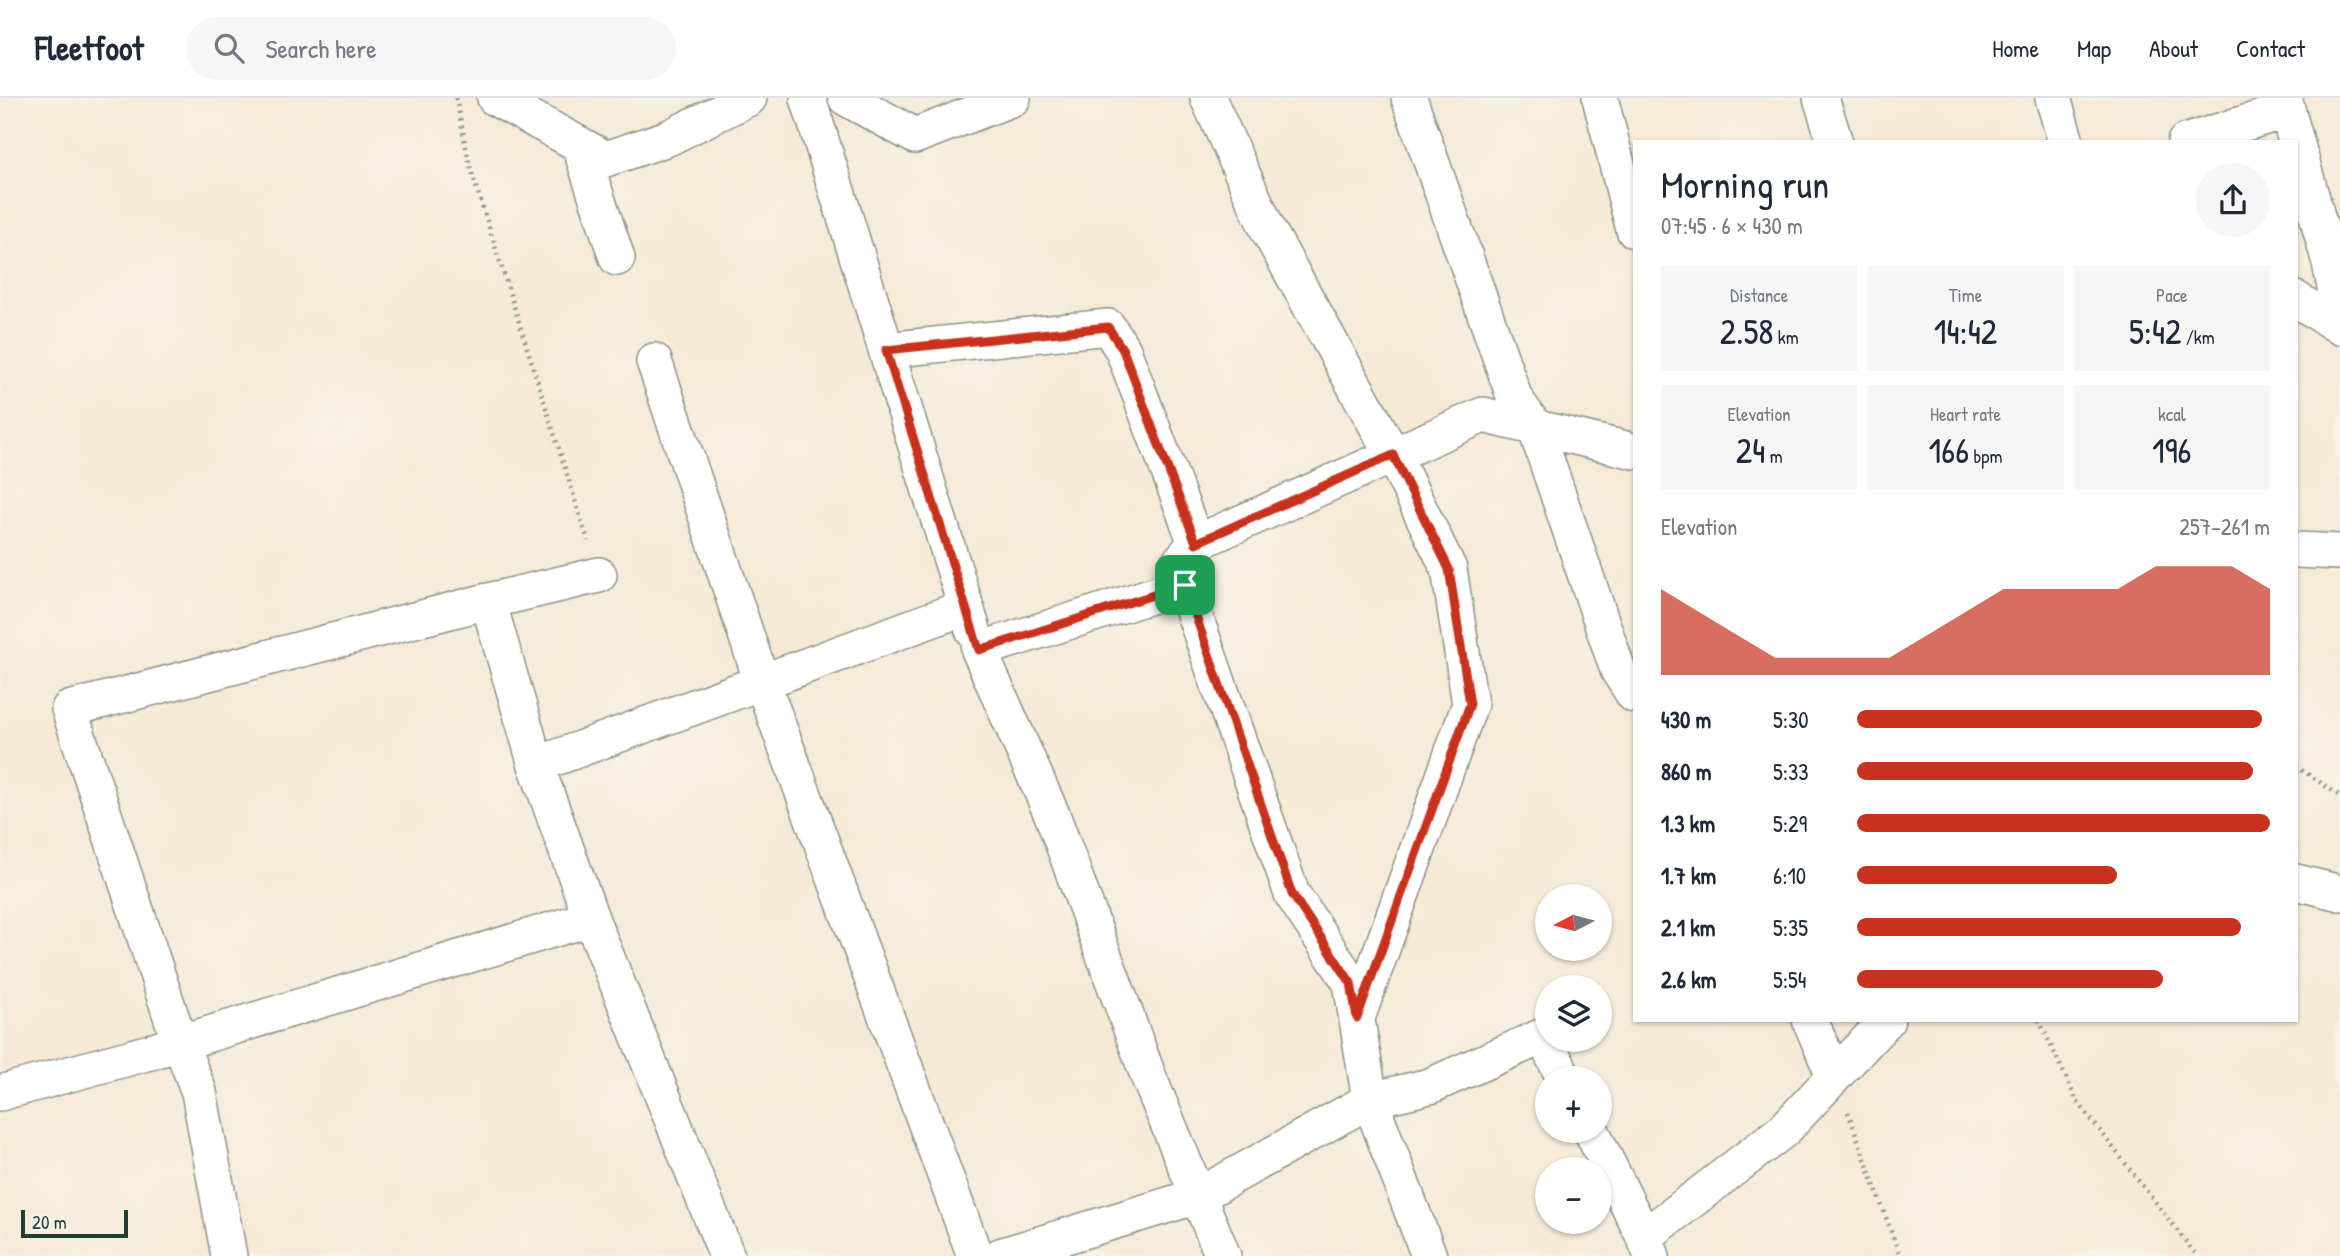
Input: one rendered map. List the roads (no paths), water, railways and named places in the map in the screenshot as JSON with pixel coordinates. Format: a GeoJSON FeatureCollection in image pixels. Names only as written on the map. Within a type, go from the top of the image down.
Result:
{"type":"FeatureCollection","features":[{"type":"Feature","properties":{"kind":"street"},"geometry":{"type":"LineString","coordinates":[[495,98],[606,159],[668,138],[749,98]]}},
{"type":"Feature","properties":{"kind":"street"},"geometry":{"type":"LineString","coordinates":[[808,98],[979,650],[1053,817],[1149,1078],[1223,1256]]}},
{"type":"Feature","properties":{"kind":"street"},"geometry":{"type":"LineString","coordinates":[[846,98],[915,136],[1013,98]]}},
{"type":"Feature","properties":{"kind":"street"},"geometry":{"type":"LineString","coordinates":[[1208,98],[1267,228],[1393,455],[1449,569],[1470,704],[1357,1018]]}},
{"type":"Feature","properties":{"kind":"street"},"geometry":{"type":"LineString","coordinates":[[1409,98],[1515,399],[1535,427],[1618,670],[1633,693]]}},
{"type":"Feature","properties":{"kind":"street"},"geometry":{"type":"LineString","coordinates":[[1600,98],[1633,226]]}},
{"type":"Feature","properties":{"kind":"street"},"geometry":{"type":"LineString","coordinates":[[1821,98],[1834,140]]}},
{"type":"Feature","properties":{"kind":"street"},"geometry":{"type":"LineString","coordinates":[[2053,98],[2065,140]]}},
{"type":"Feature","properties":{"kind":"street"},"geometry":{"type":"LineString","coordinates":[[2190,140],[2286,104],[2296,140]]}},
{"type":"Feature","properties":{"kind":"street"},"geometry":{"type":"LineString","coordinates":[[579,144],[617,258]]}},
{"type":"Feature","properties":{"kind":"street"},"geometry":{"type":"LineString","coordinates":[[2298,147],[2330,263],[2340,312]]}},
{"type":"Feature","properties":{"kind":"street"},"geometry":{"type":"LineString","coordinates":[[2298,300],[2340,327]]}},
{"type":"Feature","properties":{"kind":"street"},"geometry":{"type":"LineString","coordinates":[[886,350],[1108,327],[1123,350],[1196,543]]}},
{"type":"Feature","properties":{"kind":"street"},"geometry":{"type":"LineString","coordinates":[[654,361],[762,682],[975,1256]]}},
{"type":"Feature","properties":{"kind":"street"},"geometry":{"type":"LineString","coordinates":[[1429,1256],[1370,1100],[1351,983],[1292,894],[1177,565],[1196,543],[1483,415],[1633,451]]}},
{"type":"Feature","properties":{"kind":"street"},"geometry":{"type":"LineString","coordinates":[[2298,550],[2340,552]]}},
{"type":"Feature","properties":{"kind":"street"},"geometry":{"type":"LineString","coordinates":[[229,1256],[199,1092],[180,1043],[69,709],[599,575]]}},
{"type":"Feature","properties":{"kind":"street"},"geometry":{"type":"LineString","coordinates":[[979,650],[1185,585]]}},
{"type":"Feature","properties":{"kind":"street"},"geometry":{"type":"LineString","coordinates":[[488,601],[536,765],[591,918],[727,1256]]}},
{"type":"Feature","properties":{"kind":"street"},"geometry":{"type":"LineString","coordinates":[[536,765],[966,607]]}},
{"type":"Feature","properties":{"kind":"street"},"geometry":{"type":"LineString","coordinates":[[2298,882],[2340,893]]}},
{"type":"Feature","properties":{"kind":"street"},"geometry":{"type":"LineString","coordinates":[[0,1093],[180,1043],[591,918]]}},
{"type":"Feature","properties":{"kind":"street"},"geometry":{"type":"LineString","coordinates":[[1811,1022],[1834,1076]]}},
{"type":"Feature","properties":{"kind":"street"},"geometry":{"type":"LineString","coordinates":[[1597,1143],[1648,1247],[1784,1130],[1884,1022]]}},
{"type":"Feature","properties":{"kind":"street"},"geometry":{"type":"LineString","coordinates":[[1000,1256],[1198,1196],[1370,1100],[1430,1086],[1543,1036],[1558,1066]]}}]}
